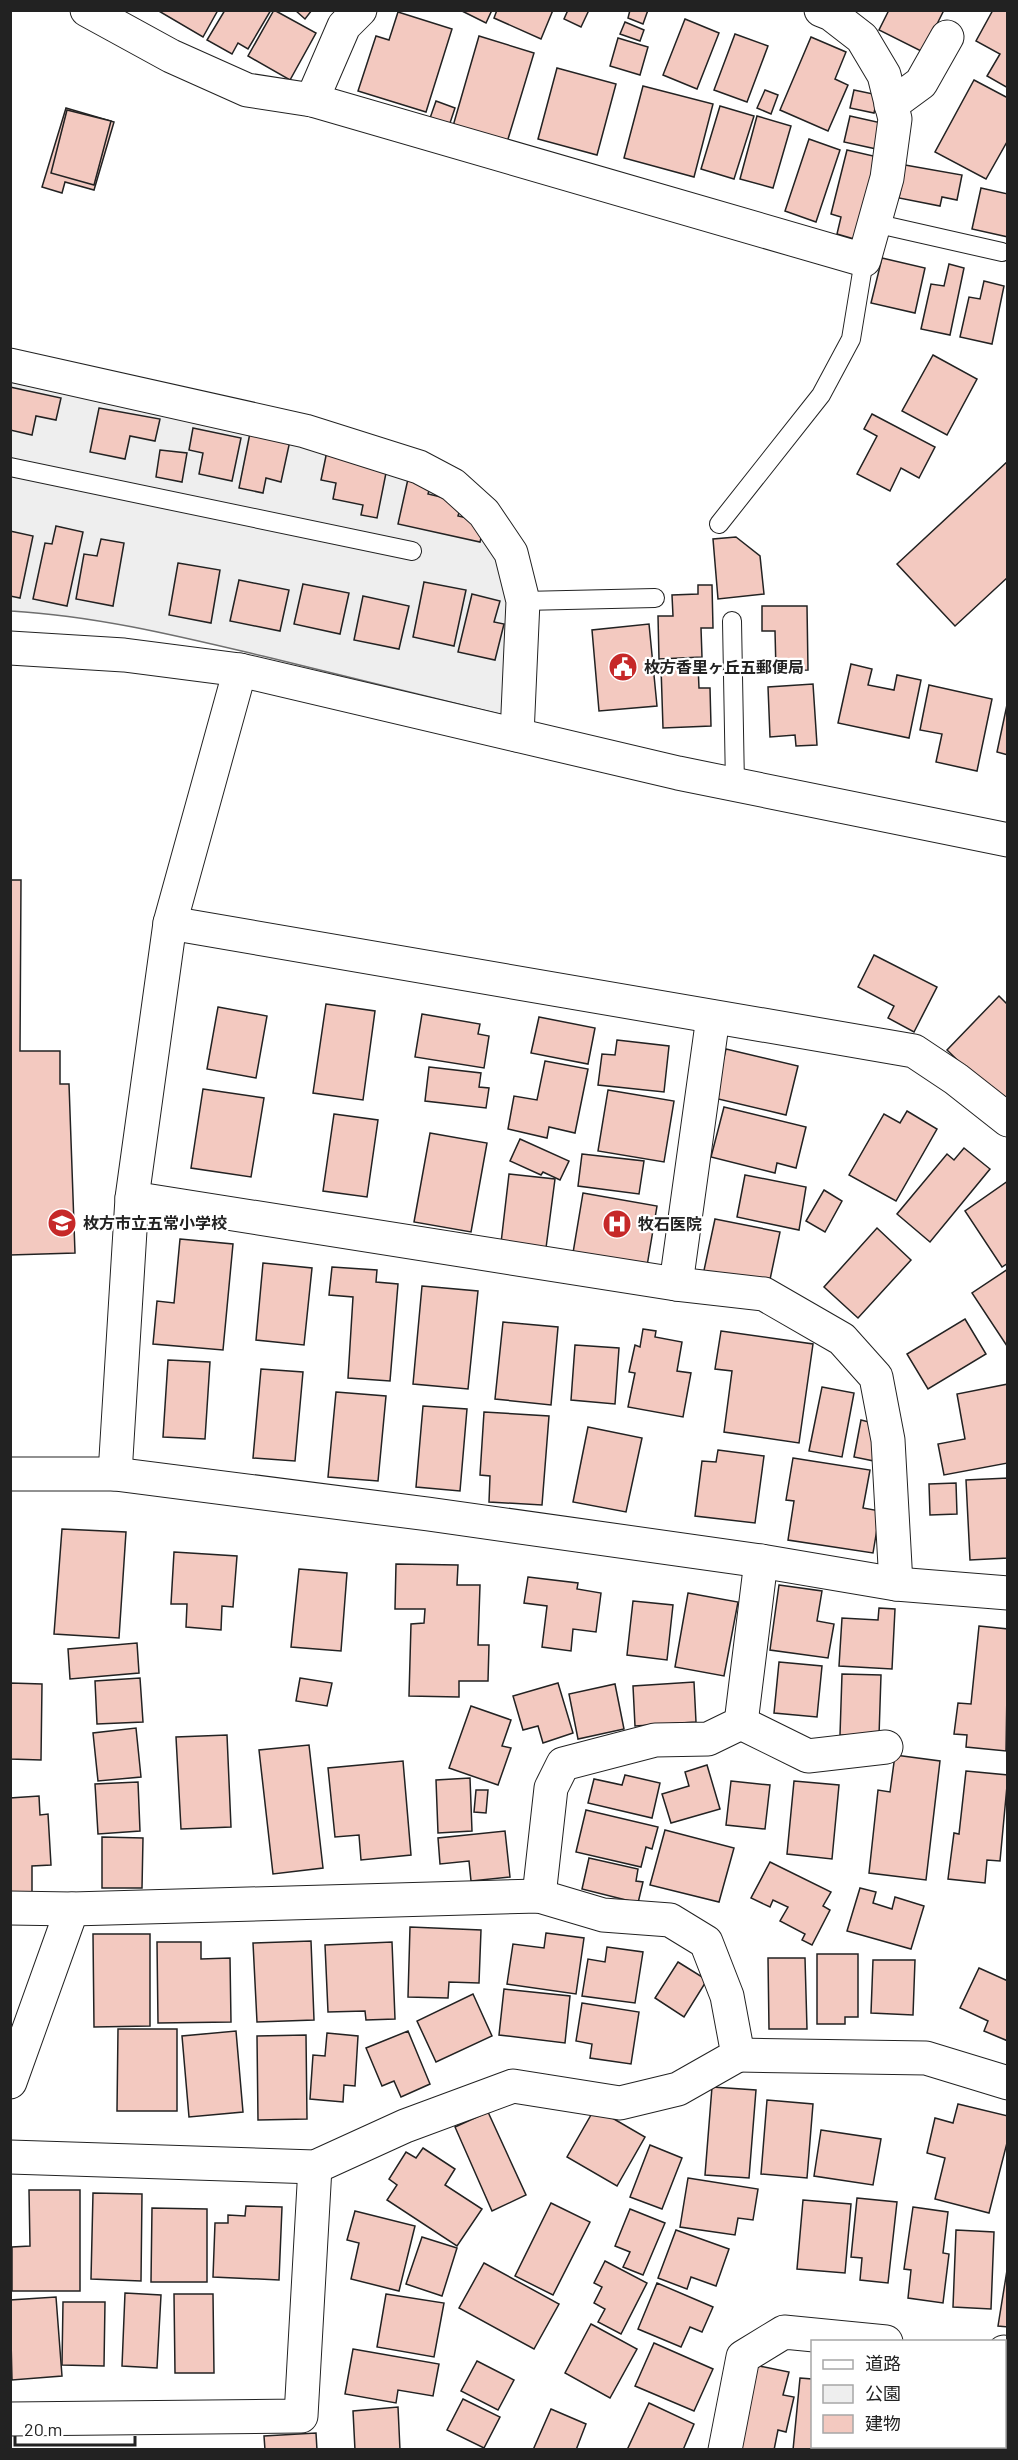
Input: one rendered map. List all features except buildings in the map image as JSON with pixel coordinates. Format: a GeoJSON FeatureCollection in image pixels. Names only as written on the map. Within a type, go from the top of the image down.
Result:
{"type":"FeatureCollection","features":[{"type":"Feature","properties":{"kind":"street"},"geometry":{"type":"LineString","coordinates":[[87,10],[171,56],[247,90],[312,100],[864,260],[888,168],[895,118],[884,75],[862,38],[831,14],[821,10]]}},
{"type":"Feature","properties":{"kind":"street"},"geometry":{"type":"LineString","coordinates":[[312,100],[344,26],[360,10]]}},
{"type":"Feature","properties":{"kind":"street"},"geometry":{"type":"LineString","coordinates":[[891,105],[921,83],[948,37]]}},
{"type":"Feature","properties":{"kind":"street"},"geometry":{"type":"LineString","coordinates":[[10,365],[305,431],[419,467],[453,485],[484,513],[511,553],[523,601],[517,735]]}},
{"type":"Feature","properties":{"kind":"street"},"geometry":{"type":"LineString","coordinates":[[10,648],[124,655],[240,670],[678,774],[1008,840]]}},
{"type":"Feature","properties":{"kind":"street"},"geometry":{"type":"LineString","coordinates":[[115,1474],[132,1198],[170,923],[240,670]]}},
{"type":"Feature","properties":{"kind":"street"},"geometry":{"type":"LineString","coordinates":[[170,923],[914,1051],[956,1079],[1008,1120]]}},
{"type":"Feature","properties":{"kind":"street"},"geometry":{"type":"LineString","coordinates":[[676,1284],[713,1017]]}},
{"type":"Feature","properties":{"kind":"street"},"geometry":{"type":"LineString","coordinates":[[132,1198],[676,1284],[764,1294],[842,1339],[876,1377],[888,1440],[896,1584]]}},
{"type":"Feature","properties":{"kind":"street"},"geometry":{"type":"LineString","coordinates":[[10,1474],[115,1474],[428,1514],[896,1584],[1008,1593]]}},
{"type":"Feature","properties":{"kind":"street"},"geometry":{"type":"LineString","coordinates":[[741,1723],[761,1562]]}},
{"type":"Feature","properties":{"kind":"street"},"geometry":{"type":"LineString","coordinates":[[741,1723],[808,1756],[886,1747]]}},
{"type":"Feature","properties":{"kind":"street"},"geometry":{"type":"LineString","coordinates":[[539,1896],[551,1788],[563,1764],[656,1740],[708,1739],[741,1723]]}},
{"type":"Feature","properties":{"kind":"street"},"geometry":{"type":"LineString","coordinates":[[10,1908],[72,1909],[539,1896],[603,1915],[670,1920],[706,1941],[727,1996],[738,2055]]}},
{"type":"Feature","properties":{"kind":"street"},"geometry":{"type":"LineString","coordinates":[[10,2082],[72,1909]]}},
{"type":"Feature","properties":{"kind":"street"},"geometry":{"type":"LineString","coordinates":[[10,2157],[315,2167],[405,2126],[513,2086],[620,2103],[678,2089],[738,2055],[926,2058],[1008,2083]]}},
{"type":"Feature","properties":{"kind":"street"},"geometry":{"type":"LineString","coordinates":[[10,2419],[301,2416],[315,2167]]}},
{"type":"Feature","properties":{"kind":"street"},"geometry":{"type":"LineString","coordinates":[[725,2450],[744,2356],[784,2332],[866,2340]]}},
{"type":"Feature","properties":{"kind":"lane"},"geometry":{"type":"LineString","coordinates":[[874,223],[1002,252]]}},
{"type":"Feature","properties":{"kind":"lane"},"geometry":{"type":"LineString","coordinates":[[719,524],[821,395],[851,339],[864,260]]}},
{"type":"Feature","properties":{"kind":"lane"},"geometry":{"type":"LineString","coordinates":[[10,467],[412,551]]}},
{"type":"Feature","properties":{"kind":"lane"},"geometry":{"type":"LineString","coordinates":[[523,601],[655,598]]}},
{"type":"Feature","properties":{"kind":"lane"},"geometry":{"type":"LineString","coordinates":[[732,621],[735,785]]}},
{"type":"Feature","properties":{"kind":"green space"},"geometry":{"type":"Polygon","coordinates":[[[10,381],[301,446],[413,482],[445,498],[472,523],[497,559],[507,602],[503,715],[175,636],[110,623],[11,611],[10,381]]]}},
{"type":"Feature","properties":{"kind":"place","name":"枚方香里ヶ丘五郵便局"},"geometry":{"type":"Point","coordinates":[623,667]}},
{"type":"Feature","properties":{"kind":"place","name":"枚方市立五常小学校"},"geometry":{"type":"Point","coordinates":[62,1223]}},
{"type":"Feature","properties":{"kind":"place","name":"牧石医院"},"geometry":{"type":"Point","coordinates":[617,1224]}}]}
